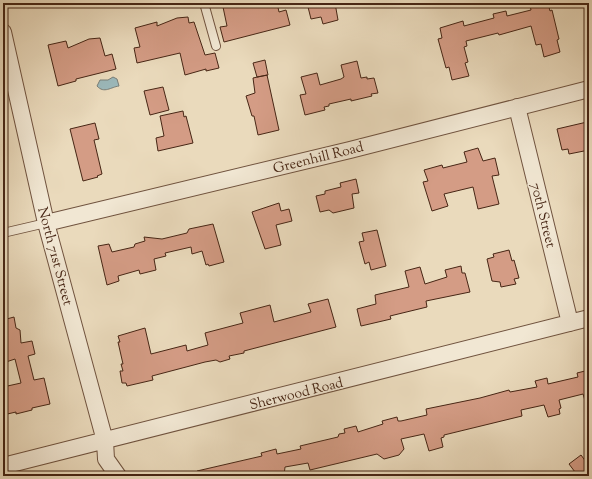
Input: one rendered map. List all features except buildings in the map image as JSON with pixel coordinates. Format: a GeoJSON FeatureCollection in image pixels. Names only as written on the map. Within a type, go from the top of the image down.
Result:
{"type":"FeatureCollection","features":[{"type":"Feature","properties":{"kind":"street","name":"North 71st Street"},"geometry":{"type":"LineString","coordinates":[[3,32],[46,223],[105,441],[106,459],[118,476]]}},
{"type":"Feature","properties":{"kind":"street","name":"Greenhill Road"},"geometry":{"type":"LineString","coordinates":[[46,223],[350,150],[589,89]]}},
{"type":"Feature","properties":{"kind":"street","name":"70th Street"},"geometry":{"type":"LineString","coordinates":[[517,107],[570,323]]}},
{"type":"Feature","properties":{"kind":"street","name":"Sherwood Road"},"geometry":{"type":"LineString","coordinates":[[3,466],[589,318]]}},
{"type":"Feature","properties":{"kind":"lane"},"geometry":{"type":"LineString","coordinates":[[204,3],[216,46]]}},
{"type":"Feature","properties":{"kind":"lane"},"geometry":{"type":"LineString","coordinates":[[3,233],[46,223]]}},
{"type":"Feature","properties":{"kind":"water"},"geometry":{"type":"Polygon","coordinates":[[[113,77],[117,79],[119,86],[102,90],[97,86],[100,80],[108,80],[113,77]]]}}]}
